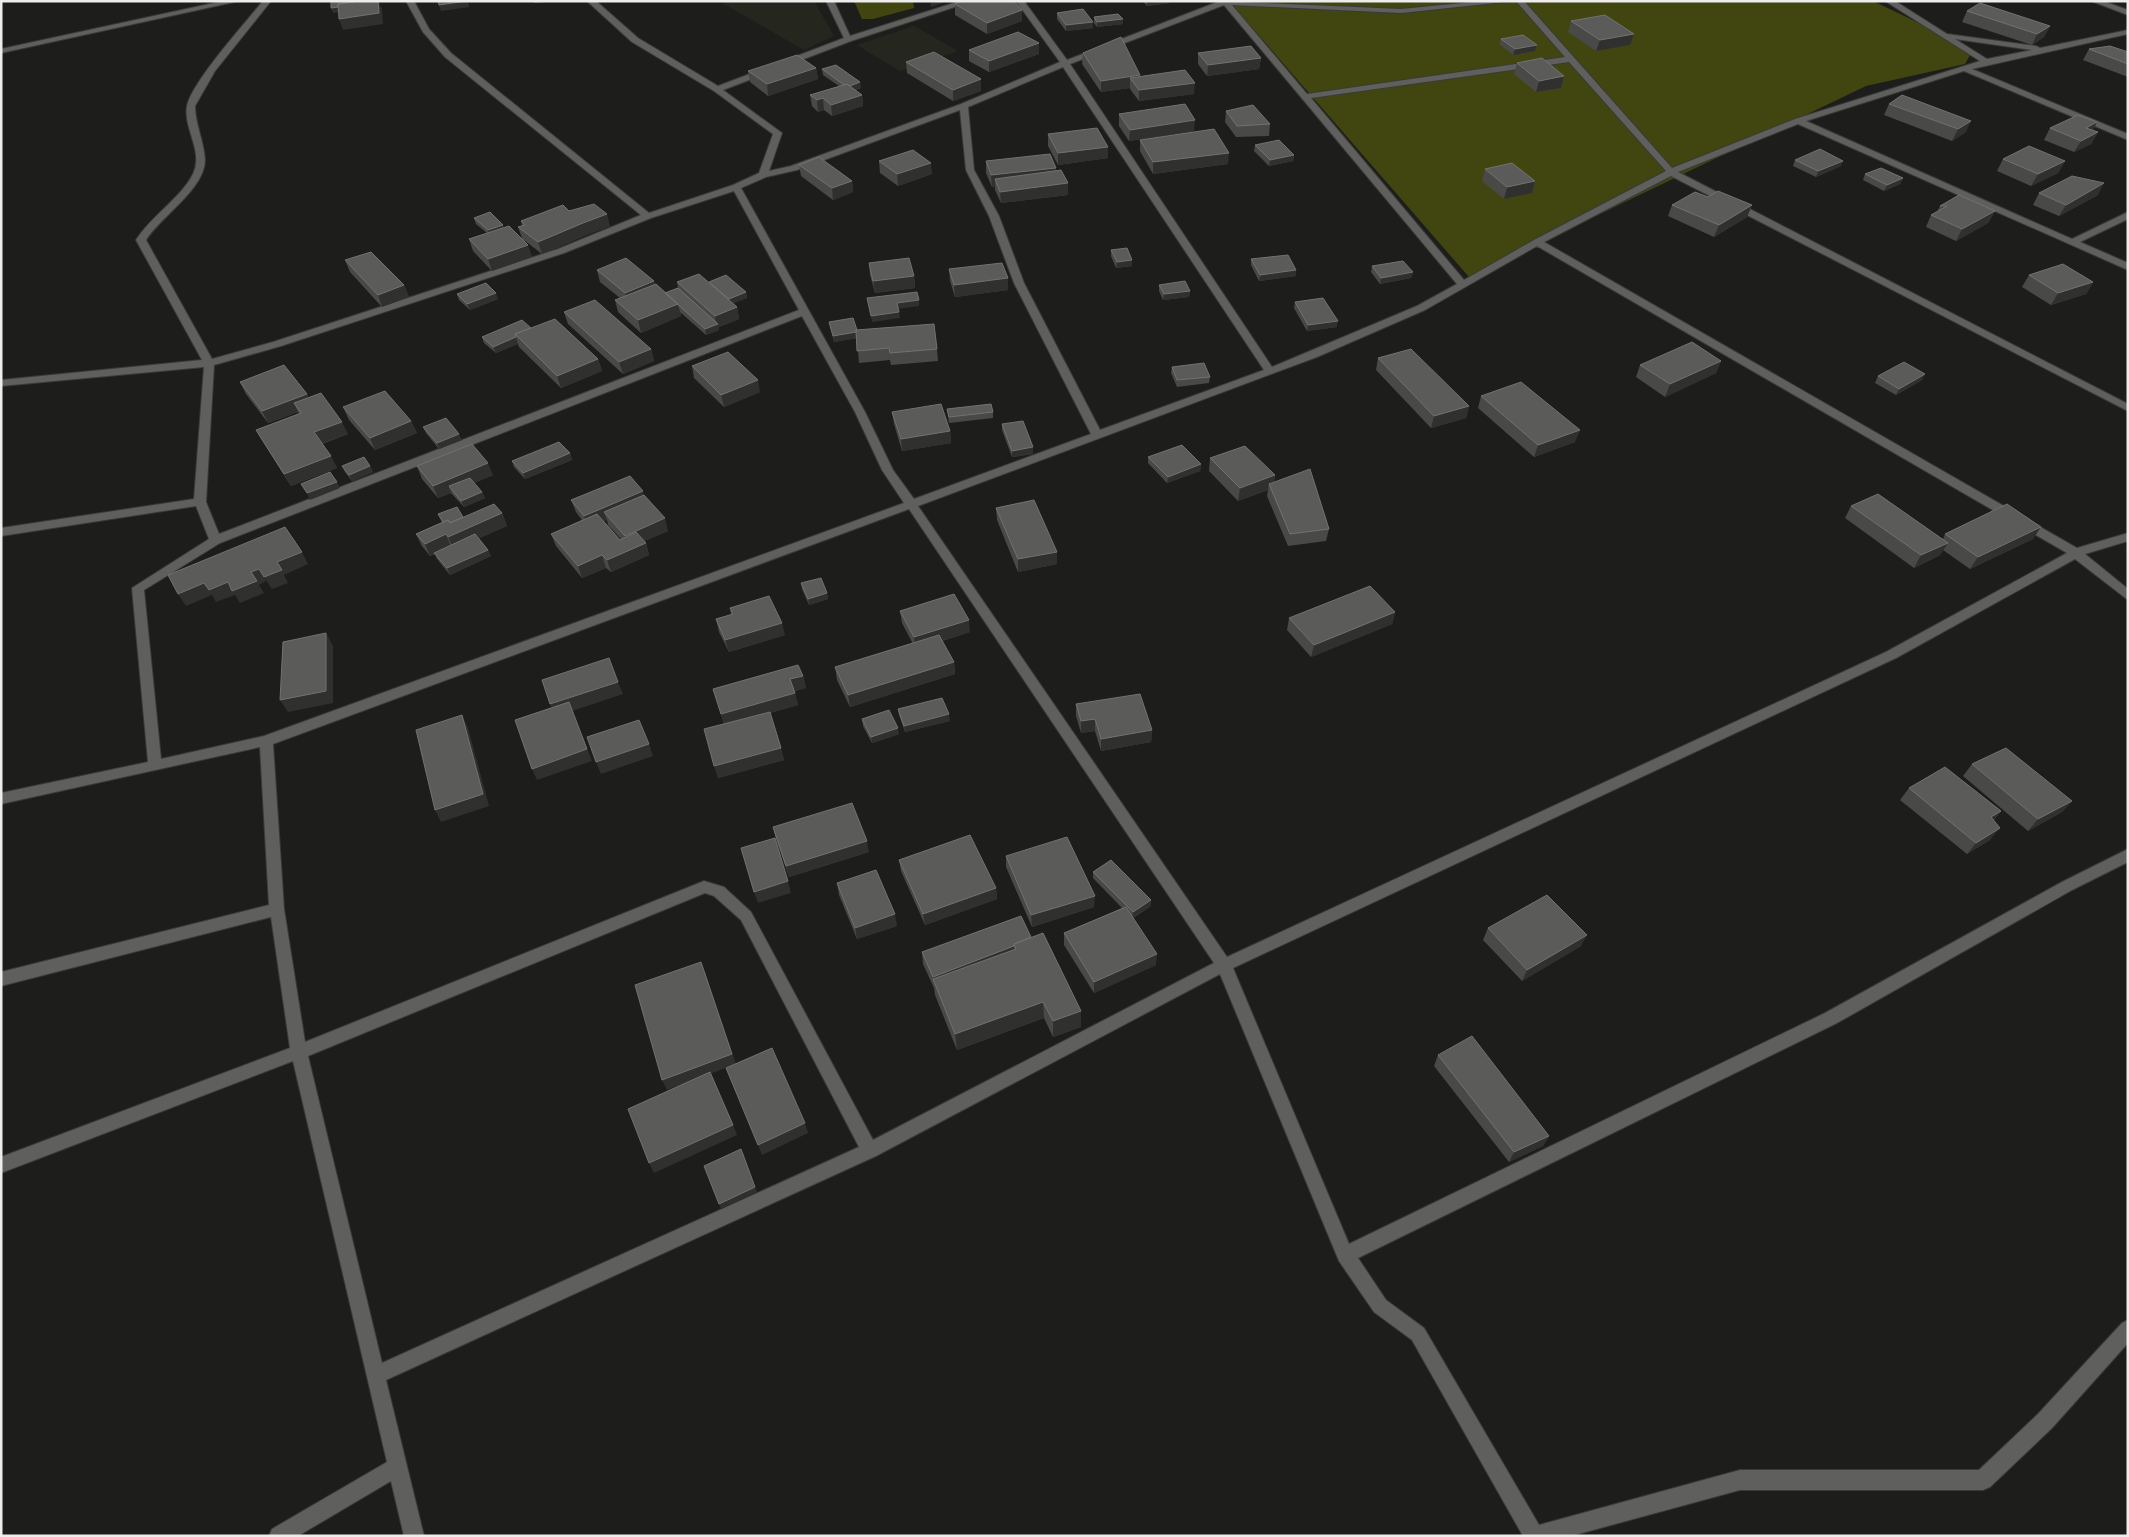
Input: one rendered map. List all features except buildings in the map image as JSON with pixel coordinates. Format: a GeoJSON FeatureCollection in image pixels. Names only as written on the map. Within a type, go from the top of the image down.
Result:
{"type":"FeatureCollection","features":[{"type":"Feature","properties":{"kind":"street"},"geometry":{"type":"LineString","coordinates":[[1,51],[234,1]]}},
{"type":"Feature","properties":{"kind":"street"},"geometry":{"type":"LineString","coordinates":[[216,540],[200,502],[209,364],[141,240],[150,226],[197,174],[202,163],[195,139],[191,105],[216,65],[267,1]]}},
{"type":"Feature","properties":{"kind":"street"},"geometry":{"type":"LineString","coordinates":[[410,1],[420,23],[431,39],[448,55],[648,216]]}},
{"type":"Feature","properties":{"kind":"street"},"geometry":{"type":"LineString","coordinates":[[591,1],[635,40],[717,89],[778,133],[763,176]]}},
{"type":"Feature","properties":{"kind":"street"},"geometry":{"type":"LineString","coordinates":[[830,1],[848,39]]}},
{"type":"Feature","properties":{"kind":"street"},"geometry":{"type":"LineString","coordinates":[[717,89],[848,39],[969,1]]}},
{"type":"Feature","properties":{"kind":"street"},"geometry":{"type":"LineString","coordinates":[[1020,1],[1065,63],[1270,371]]}},
{"type":"Feature","properties":{"kind":"street"},"geometry":{"type":"LineString","coordinates":[[1,383],[209,364],[277,344],[561,251],[648,216],[736,187],[763,176],[794,168],[964,106],[1065,63],[1225,2],[1401,11],[1510,1]]}},
{"type":"Feature","properties":{"kind":"street"},"geometry":{"type":"LineString","coordinates":[[1520,1],[1671,172],[2128,408]]}},
{"type":"Feature","properties":{"kind":"street"},"geometry":{"type":"LineString","coordinates":[[1889,1],[1986,62]]}},
{"type":"Feature","properties":{"kind":"street"},"geometry":{"type":"LineString","coordinates":[[2095,1],[2128,13]]}},
{"type":"Feature","properties":{"kind":"street"},"geometry":{"type":"LineString","coordinates":[[1225,2],[1462,284]]}},
{"type":"Feature","properties":{"kind":"street"},"geometry":{"type":"LineString","coordinates":[[1,799],[266,741],[614,615],[1313,355],[1420,308],[1538,242],[1671,172],[1798,121],[1963,68],[2128,32]]}},
{"type":"Feature","properties":{"kind":"street"},"geometry":{"type":"LineString","coordinates":[[1942,35],[2047,49]]}},
{"type":"Feature","properties":{"kind":"street"},"geometry":{"type":"LineString","coordinates":[[1304,96],[1571,59]]}},
{"type":"Feature","properties":{"kind":"street"},"geometry":{"type":"LineString","coordinates":[[1963,68],[2128,136]]}},
{"type":"Feature","properties":{"kind":"street"},"geometry":{"type":"LineString","coordinates":[[964,106],[970,170],[994,216],[1019,283],[1097,435]]}},
{"type":"Feature","properties":{"kind":"street"},"geometry":{"type":"LineString","coordinates":[[1798,121],[2128,267]]}},
{"type":"Feature","properties":{"kind":"street"},"geometry":{"type":"LineString","coordinates":[[736,187],[860,412],[888,470],[1224,965],[1345,1255],[1380,1306],[1418,1334],[1534,1536],[1740,1480],[1983,1480],[2045,1421],[2128,1329]]}},
{"type":"Feature","properties":{"kind":"street"},"geometry":{"type":"LineString","coordinates":[[2071,242],[2128,215]]}},
{"type":"Feature","properties":{"kind":"street"},"geometry":{"type":"LineString","coordinates":[[1538,242],[2076,553],[2128,596]]}},
{"type":"Feature","properties":{"kind":"street"},"geometry":{"type":"LineString","coordinates":[[155,766],[138,588],[216,540],[804,312]]}},
{"type":"Feature","properties":{"kind":"street"},"geometry":{"type":"LineString","coordinates":[[1,532],[200,502]]}},
{"type":"Feature","properties":{"kind":"street"},"geometry":{"type":"LineString","coordinates":[[376,1375],[870,1150],[1224,965],[1891,655],[2076,553],[2128,537]]}},
{"type":"Feature","properties":{"kind":"street"},"geometry":{"type":"LineString","coordinates":[[266,741],[278,910],[299,1052],[414,1536]]}},
{"type":"Feature","properties":{"kind":"street"},"geometry":{"type":"LineString","coordinates":[[1345,1255],[1831,1018],[2058,891],[2128,855]]}},
{"type":"Feature","properties":{"kind":"street"},"geometry":{"type":"LineString","coordinates":[[1,1164],[299,1052],[704,887],[719,892],[746,916],[870,1150]]}},
{"type":"Feature","properties":{"kind":"street"},"geometry":{"type":"LineString","coordinates":[[1,979],[278,910]]}},
{"type":"Feature","properties":{"kind":"street"},"geometry":{"type":"LineString","coordinates":[[280,1536],[398,1466]]}},
{"type":"Feature","properties":{"kind":"shaded area"},"geometry":{"type":"Polygon","coordinates":[[[719,1],[814,1],[834,36],[804,50],[719,1]]]}},
{"type":"Feature","properties":{"kind":"shaded area"},"geometry":{"type":"Polygon","coordinates":[[[914,26],[958,51],[900,71],[857,45],[914,26]]]}},
{"type":"Feature","properties":{"kind":"green space"},"geometry":{"type":"Polygon","coordinates":[[[854,1],[913,1],[914,8],[873,19],[862,19],[854,1]]]}},
{"type":"Feature","properties":{"kind":"green space"},"geometry":{"type":"Polygon","coordinates":[[[1229,1],[1873,1],[1923,25],[1970,55],[1965,64],[1866,86],[1469,277],[1229,1]]]}}]}
